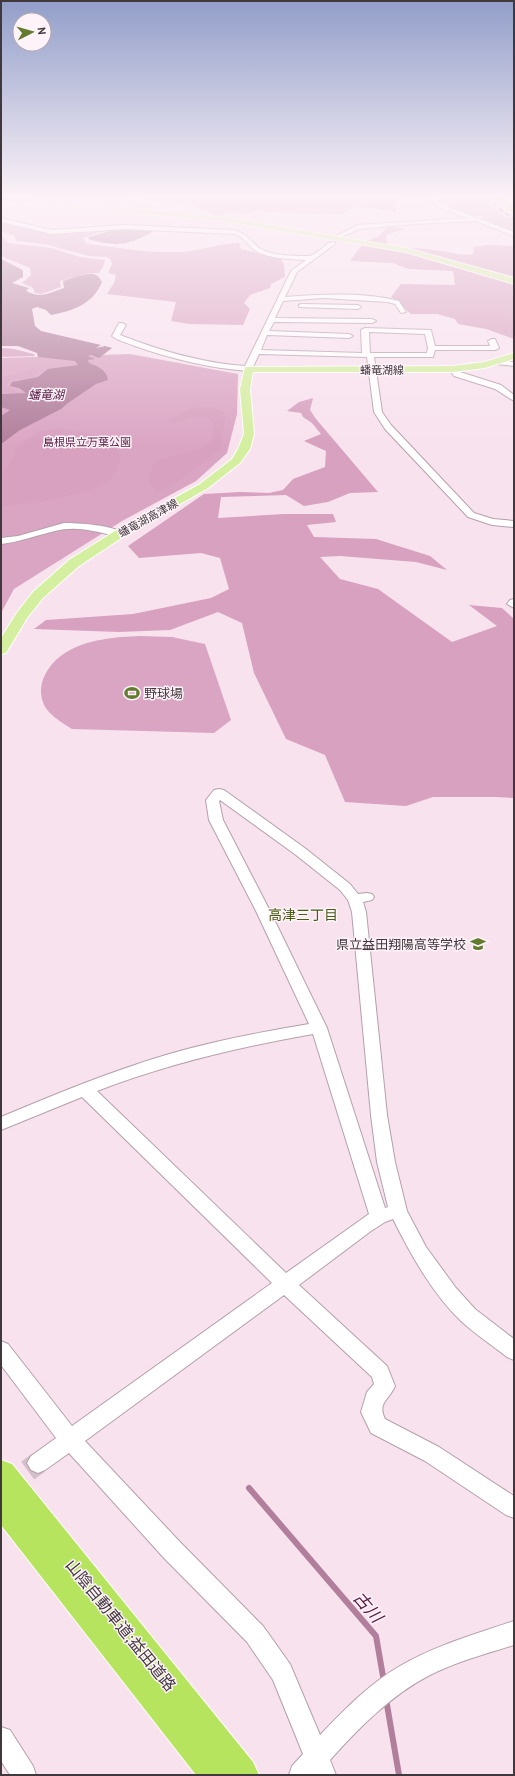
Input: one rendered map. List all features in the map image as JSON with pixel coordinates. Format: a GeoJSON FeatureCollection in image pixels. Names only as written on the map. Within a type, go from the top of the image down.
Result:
{"type":"FeatureCollection","features":[{"type":"Feature","properties":{"kind":"highway","name":"山陰自動車道;益田道路"},"geometry":{"type":"LineString","coordinates":[[1,1475],[188,1723],[219,1775]]}},
{"type":"Feature","properties":{"kind":"highway","name":"山陰自動車道;益田道路"},"geometry":{"type":"LineString","coordinates":[[1,1500],[188,1723],[240,1775]]}},
{"type":"Feature","properties":{"kind":"main road","name":"蟠竜湖線"},"geometry":{"type":"LineString","coordinates":[[248,369],[453,369],[499,362],[514,356]]}},
{"type":"Feature","properties":{"kind":"main road","name":"蟠竜湖高津線"},"geometry":{"type":"LineString","coordinates":[[1,650],[21,616],[38,595],[56,577],[74,563],[119,534],[204,486],[236,461],[244,449],[249,434],[245,389],[248,369]]}},
{"type":"Feature","properties":{"kind":"street"},"geometry":{"type":"LineString","coordinates":[[122,325],[116,336],[144,347],[207,365],[248,369],[290,280]]}},
{"type":"Feature","properties":{"kind":"street"},"geometry":{"type":"LineString","coordinates":[[332,296],[387,300],[396,302],[402,310],[280,302],[332,296]]}},
{"type":"Feature","properties":{"kind":"street"},"geometry":{"type":"LineString","coordinates":[[270,320],[372,322]]}},
{"type":"Feature","properties":{"kind":"street"},"geometry":{"type":"LineString","coordinates":[[257,352],[368,354],[430,355],[432,348],[428,332],[365,330],[368,354],[372,370],[378,412],[382,420],[393,433],[471,515],[496,523],[514,524]]}},
{"type":"Feature","properties":{"kind":"street"},"geometry":{"type":"LineString","coordinates":[[266,333],[349,336]]}},
{"type":"Feature","properties":{"kind":"street"},"geometry":{"type":"LineString","coordinates":[[432,348],[495,348],[492,341]]}},
{"type":"Feature","properties":{"kind":"street"},"geometry":{"type":"LineString","coordinates":[[499,362],[514,364]]}},
{"type":"Feature","properties":{"kind":"street"},"geometry":{"type":"LineString","coordinates":[[453,369],[457,374],[488,383],[512,395]]}},
{"type":"Feature","properties":{"kind":"street"},"geometry":{"type":"LineString","coordinates":[[1,541],[23,539],[60,526],[80,525],[101,528],[119,534]]}},
{"type":"Feature","properties":{"kind":"street"},"geometry":{"type":"LineString","coordinates":[[379,1217],[319,1028],[267,918],[216,820],[212,800],[219,793],[307,857],[344,887],[361,898],[359,912],[386,1162],[398,1211],[419,1252],[449,1294],[468,1315],[514,1351]]}},
{"type":"Feature","properties":{"kind":"street"},"geometry":{"type":"LineString","coordinates":[[1,1124],[114,1078],[168,1060],[245,1040],[319,1028]]}},
{"type":"Feature","properties":{"kind":"street"},"geometry":{"type":"LineString","coordinates":[[84,1090],[285,1284],[380,1372],[385,1386],[374,1399],[371,1412],[378,1426],[432,1454],[514,1508]]}},
{"type":"Feature","properties":{"kind":"street"},"geometry":{"type":"LineString","coordinates":[[38,1463],[379,1217],[398,1211]]}},
{"type":"Feature","properties":{"kind":"street"},"geometry":{"type":"LineString","coordinates":[[1,1350],[70,1439],[172,1550],[255,1634],[282,1672],[320,1766]]}},
{"type":"Feature","properties":{"kind":"street"},"geometry":{"type":"LineString","coordinates":[[301,1775],[320,1766],[371,1702],[408,1675],[457,1652],[514,1633]]}},
{"type":"Feature","properties":{"kind":"street"},"geometry":{"type":"LineString","coordinates":[[1,1739],[24,1775]]}},
{"type":"Feature","properties":{"kind":"green space"},"geometry":{"type":"Polygon","coordinates":[[[26,280],[64,280],[60,281],[61,287],[41,294],[35,293],[33,288],[22,283],[26,280]]]}},
{"type":"Feature","properties":{"kind":"green space"},"geometry":{"type":"Polygon","coordinates":[[[115,280],[279,280],[271,284],[270,288],[250,295],[244,303],[250,309],[243,325],[189,324],[171,321],[176,302],[107,294],[115,280]]]}},
{"type":"Feature","properties":{"kind":"green space"},"geometry":{"type":"Polygon","coordinates":[[[454,280],[514,280],[514,339],[486,329],[458,324],[455,319],[437,314],[411,314],[391,297],[401,284],[455,285],[454,280]]]}},
{"type":"Feature","properties":{"kind":"green space"},"geometry":{"type":"Polygon","coordinates":[[[1,348],[18,350],[34,354],[35,356],[1,357],[1,348]]]}},
{"type":"Feature","properties":{"kind":"green space","name":"島根県立万葉公園"},"geometry":{"type":"Polygon","coordinates":[[[130,354],[238,374],[237,414],[227,453],[196,481],[122,521],[14,589],[1,613],[1,358],[130,354]]]}},
{"type":"Feature","properties":{"kind":"green space"},"geometry":{"type":"Polygon","coordinates":[[[35,368],[41,368],[35,376],[9,381],[6,386],[21,393],[1,392],[1,378],[35,368]]]}},
{"type":"Feature","properties":{"kind":"green space"},"geometry":{"type":"Polygon","coordinates":[[[313,398],[310,410],[316,419],[378,492],[350,493],[328,502],[304,506],[286,495],[221,497],[218,518],[284,514],[333,514],[336,522],[307,525],[314,537],[376,539],[430,556],[447,570],[416,562],[340,556],[320,557],[340,579],[378,589],[452,642],[497,626],[469,605],[502,608],[514,619],[514,798],[433,797],[406,806],[345,802],[325,755],[286,739],[254,673],[242,623],[218,612],[170,630],[119,632],[34,629],[46,620],[133,614],[211,598],[229,589],[220,558],[201,553],[139,558],[128,546],[204,494],[240,492],[269,493],[283,490],[293,479],[325,467],[326,451],[304,441],[321,434],[312,423],[303,417],[301,413],[287,411],[299,402],[313,398]]]}},
{"type":"Feature","properties":{"kind":"green space"},"geometry":{"type":"Polygon","coordinates":[[[210,407],[223,411],[225,418],[220,449],[176,483],[157,492],[149,483],[152,468],[165,458],[201,449],[208,445],[213,435],[213,423],[202,417],[167,422],[190,408],[210,407]]]}},
{"type":"Feature","properties":{"kind":"green space"},"geometry":{"type":"Polygon","coordinates":[[[59,428],[94,436],[109,443],[116,449],[121,456],[116,470],[109,481],[87,491],[41,502],[1,506],[1,471],[10,465],[18,446],[40,431],[59,428]]]}},
{"type":"Feature","properties":{"kind":"green space","name":"野球場"},"geometry":{"type":"Polygon","coordinates":[[[140,636],[172,637],[205,644],[231,720],[214,733],[72,729],[47,710],[41,695],[41,688],[45,674],[59,657],[74,648],[92,642],[112,638],[140,636]]]}},
{"type":"Feature","properties":{"kind":"water","name":"蟠竜湖"},"geometry":{"type":"Polygon","coordinates":[[[1,280],[18,280],[12,283],[29,288],[26,291],[36,295],[41,295],[64,288],[63,281],[66,280],[101,280],[102,282],[93,296],[88,301],[74,309],[51,315],[46,310],[37,307],[32,309],[35,326],[41,331],[101,345],[96,348],[105,346],[112,348],[99,358],[91,355],[88,356],[95,359],[88,360],[89,363],[104,371],[108,380],[96,384],[61,409],[20,430],[1,444],[1,416],[10,410],[1,407],[1,394],[26,393],[19,388],[10,386],[12,382],[38,377],[48,369],[78,365],[75,361],[38,357],[37,353],[18,346],[1,346],[1,280]]]}},
{"type":"Feature","properties":{"kind":"waterway","name":"古川"},"geometry":{"type":"LineString","coordinates":[[249,1488],[376,1636],[384,1682]]}},
{"type":"Feature","properties":{"kind":"waterway","name":"古川"},"geometry":{"type":"LineString","coordinates":[[386,1699],[399,1775]]}},
{"type":"Feature","properties":{"kind":"tunnel"},"geometry":{"type":"LineString","coordinates":[[1,1490],[38,1463]]}},
{"type":"Feature","properties":{"kind":"place","name":"野球場"},"geometry":{"type":"Point","coordinates":[132,693]}},
{"type":"Feature","properties":{"kind":"place","name":"県立益田翔陽高等学校"},"geometry":{"type":"Point","coordinates":[478,944]}},
{"type":"Feature","properties":{"kind":"district","name":"高津三丁目"},"geometry":{"type":"Point","coordinates":[303,915]}}]}
